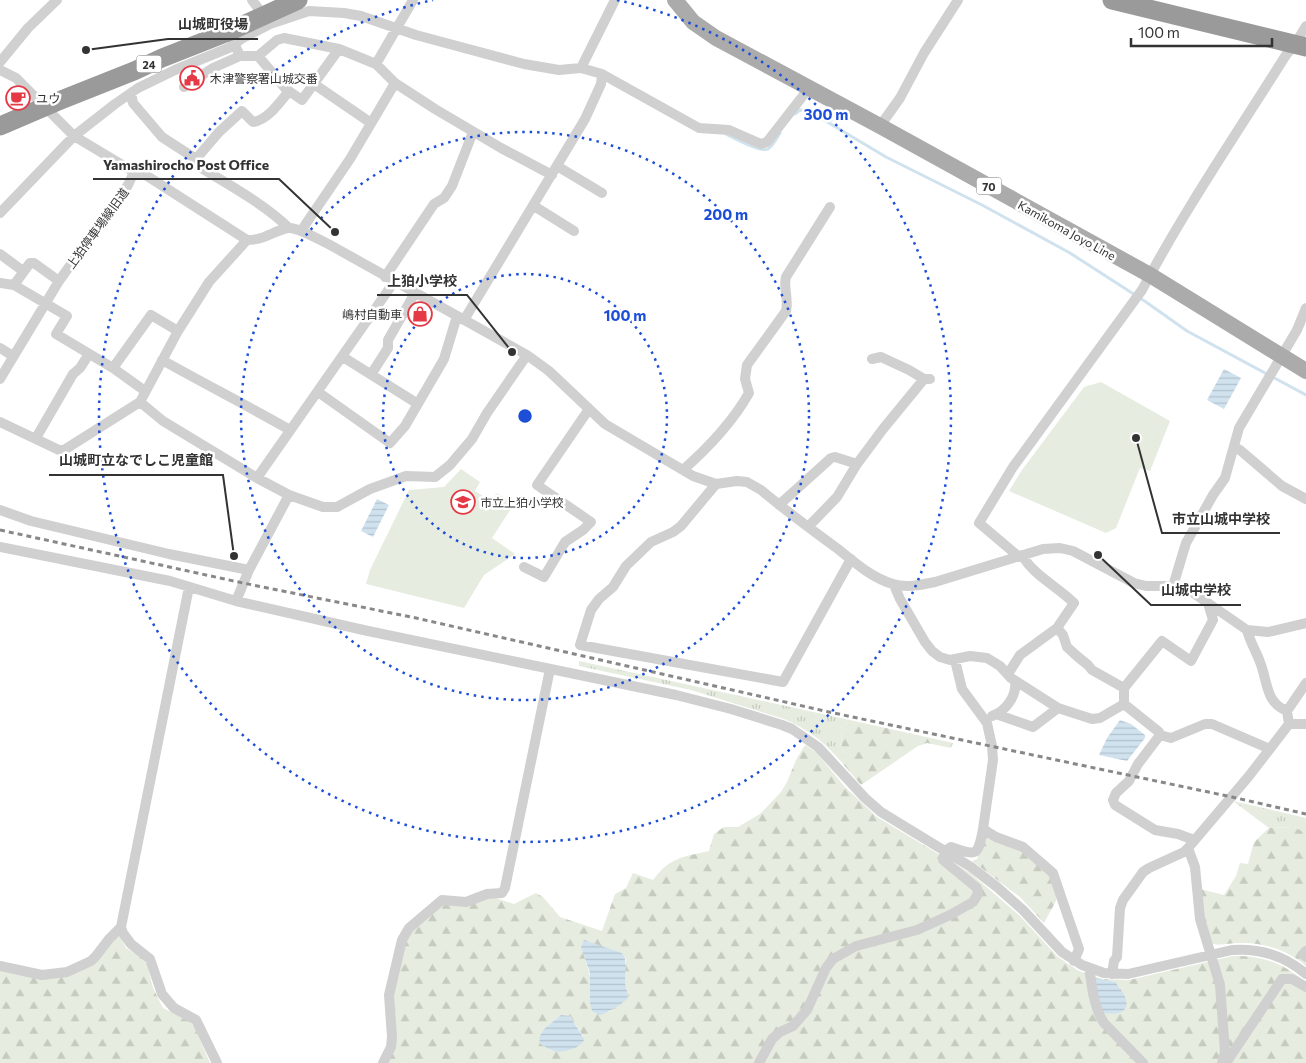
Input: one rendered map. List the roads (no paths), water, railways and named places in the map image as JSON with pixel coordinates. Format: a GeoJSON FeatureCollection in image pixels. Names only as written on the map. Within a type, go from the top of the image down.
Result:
{"type":"FeatureCollection","features":[{"type":"Feature","properties":{"kind":"highway","name":"24"},"geometry":{"type":"LineString","coordinates":[[0,126],[44,107],[232,38],[264,16],[298,0]]}},
{"type":"Feature","properties":{"kind":"highway"},"geometry":{"type":"LineString","coordinates":[[1112,0],[1300,45]]}},
{"type":"Feature","properties":{"kind":"main road","name":"Kamikoma Joyo Line"},"geometry":{"type":"LineString","coordinates":[[675,0],[693,22],[716,38],[1150,275],[1306,370]]}},
{"type":"Feature","properties":{"kind":"street"},"geometry":{"type":"LineString","coordinates":[[0,62],[57,0]]}},
{"type":"Feature","properties":{"kind":"street"},"geometry":{"type":"LineString","coordinates":[[252,0],[264,16]]}},
{"type":"Feature","properties":{"kind":"street"},"geometry":{"type":"LineString","coordinates":[[376,64],[413,0]]}},
{"type":"Feature","properties":{"kind":"street"},"geometry":{"type":"LineString","coordinates":[[581,68],[615,0]]}},
{"type":"Feature","properties":{"kind":"street"},"geometry":{"type":"LineString","coordinates":[[880,126],[900,98],[924,53],[958,0]]}},
{"type":"Feature","properties":{"kind":"street"},"geometry":{"type":"LineString","coordinates":[[0,213],[74,136],[131,93],[232,38],[241,39],[270,24],[309,11],[361,16],[396,29],[524,64],[559,70],[581,68],[602,74],[699,128],[729,130],[760,144],[766,142],[809,88]]}},
{"type":"Feature","properties":{"kind":"street"},"geometry":{"type":"LineString","coordinates":[[984,719],[996,714],[1008,705],[1012,698],[1016,684],[1012,677],[1020,654],[1057,628],[1074,603],[1038,575],[1020,555],[979,524],[1013,467],[1138,296],[1181,222],[1286,55],[1300,45],[1306,26]]}},
{"type":"Feature","properties":{"kind":"street"},"geometry":{"type":"LineString","coordinates":[[232,38],[240,56]]}},
{"type":"Feature","properties":{"kind":"street"},"geometry":{"type":"LineString","coordinates":[[184,87],[213,68],[240,56],[258,56],[277,40],[284,38],[339,49],[376,64],[395,83],[473,132],[602,193]]}},
{"type":"Feature","properties":{"kind":"street"},"geometry":{"type":"LineString","coordinates":[[258,56],[289,92],[302,100],[339,49]]}},
{"type":"Feature","properties":{"kind":"street","name":"上狛停車場線旧道"},"geometry":{"type":"LineString","coordinates":[[0,70],[16,78],[74,136],[134,172],[128,184],[44,304],[0,379]]}},
{"type":"Feature","properties":{"kind":"street"},"geometry":{"type":"LineString","coordinates":[[318,392],[390,443],[405,426],[444,359],[461,318],[534,206],[585,119],[601,84],[602,74]]}},
{"type":"Feature","properties":{"kind":"street"},"geometry":{"type":"LineString","coordinates":[[301,231],[350,159],[395,83]]}},
{"type":"Feature","properties":{"kind":"street"},"geometry":{"type":"LineString","coordinates":[[314,84],[372,123]]}},
{"type":"Feature","properties":{"kind":"street"},"geometry":{"type":"LineString","coordinates":[[196,159],[219,132],[242,111],[251,121],[258,122],[289,92]]}},
{"type":"Feature","properties":{"kind":"street"},"geometry":{"type":"LineString","coordinates":[[131,93],[133,103],[162,137],[196,159],[198,166],[263,206],[290,228],[301,231],[332,246],[527,355],[550,371],[605,424],[693,476],[716,484],[736,481],[747,482],[761,490],[851,559],[877,577],[894,585],[919,586],[1020,555],[1048,548],[1067,549],[1134,583],[1146,586],[1173,586],[1189,590],[1247,630],[1268,632],[1306,623]]}},
{"type":"Feature","properties":{"kind":"street"},"geometry":{"type":"LineString","coordinates":[[257,478],[343,357],[434,204],[444,198],[452,186],[473,132]]}},
{"type":"Feature","properties":{"kind":"street"},"geometry":{"type":"LineString","coordinates":[[134,172],[144,174],[246,240],[258,240],[290,228]]}},
{"type":"Feature","properties":{"kind":"street"},"geometry":{"type":"LineString","coordinates":[[534,206],[574,231]]}},
{"type":"Feature","properties":{"kind":"street"},"geometry":{"type":"LineString","coordinates":[[683,470],[725,429],[749,392],[745,379],[747,365],[786,311],[786,277],[830,207]]}},
{"type":"Feature","properties":{"kind":"street"},"geometry":{"type":"LineString","coordinates":[[0,422],[59,450],[64,450],[140,402],[178,331],[209,282],[246,240]]}},
{"type":"Feature","properties":{"kind":"street"},"geometry":{"type":"LineString","coordinates":[[0,254],[23,271]]}},
{"type":"Feature","properties":{"kind":"street"},"geometry":{"type":"LineString","coordinates":[[14,285],[23,271],[30,263],[34,262],[59,281]]}},
{"type":"Feature","properties":{"kind":"street"},"geometry":{"type":"LineString","coordinates":[[0,283],[14,285],[67,316],[56,334],[113,368],[146,391]]}},
{"type":"Feature","properties":{"kind":"street"},"geometry":{"type":"LineString","coordinates":[[372,373],[388,348],[388,340],[415,294]]}},
{"type":"Feature","properties":{"kind":"street"},"geometry":{"type":"LineString","coordinates":[[1173,586],[1186,543],[1213,495],[1225,478],[1240,428],[1297,330],[1306,308]]}},
{"type":"Feature","properties":{"kind":"street"},"geometry":{"type":"LineString","coordinates":[[113,368],[151,315],[178,331]]}},
{"type":"Feature","properties":{"kind":"street"},"geometry":{"type":"LineString","coordinates":[[0,348],[13,356]]}},
{"type":"Feature","properties":{"kind":"street"},"geometry":{"type":"LineString","coordinates":[[36,438],[73,374],[80,368],[89,354]]}},
{"type":"Feature","properties":{"kind":"street"},"geometry":{"type":"LineString","coordinates":[[140,402],[163,421],[257,478],[289,495],[323,507],[333,508],[370,489],[406,476],[436,477],[472,439],[487,413],[527,355]]}},
{"type":"Feature","properties":{"kind":"street"},"geometry":{"type":"LineString","coordinates":[[343,357],[362,370],[372,373],[418,404]]}},
{"type":"Feature","properties":{"kind":"street"},"geometry":{"type":"LineString","coordinates":[[808,526],[837,497],[857,464],[883,428],[926,379],[882,357],[872,359]]}},
{"type":"Feature","properties":{"kind":"street"},"geometry":{"type":"LineString","coordinates":[[162,360],[290,430]]}},
{"type":"Feature","properties":{"kind":"street"},"geometry":{"type":"LineString","coordinates":[[524,567],[544,577],[565,542],[591,522],[537,485],[590,409]]}},
{"type":"Feature","properties":{"kind":"street"},"geometry":{"type":"LineString","coordinates":[[1234,447],[1282,486],[1306,499]]}},
{"type":"Feature","properties":{"kind":"street"},"geometry":{"type":"LineString","coordinates":[[779,505],[831,458],[835,457],[857,464]]}},
{"type":"Feature","properties":{"kind":"street"},"geometry":{"type":"LineString","coordinates":[[716,484],[681,526],[652,542],[626,566],[613,587],[591,610],[580,644],[783,682],[851,559]]}},
{"type":"Feature","properties":{"kind":"street"},"geometry":{"type":"LineString","coordinates":[[236,601],[249,570],[289,495]]}},
{"type":"Feature","properties":{"kind":"street"},"geometry":{"type":"LineString","coordinates":[[0,510],[31,521],[169,554],[249,570]]}},
{"type":"Feature","properties":{"kind":"street"},"geometry":{"type":"LineString","coordinates":[[0,547],[170,581],[236,601],[731,709],[792,729],[818,746],[855,787],[881,812],[971,867],[1023,910],[1056,947],[1074,961],[1089,968],[1112,974],[1136,973],[1232,950],[1261,951],[1286,960],[1306,974]]}},
{"type":"Feature","properties":{"kind":"street"},"geometry":{"type":"LineString","coordinates":[[894,585],[900,599],[932,651],[945,658],[955,660],[970,656],[987,658],[1058,708],[1092,720],[1100,718],[1124,704]]}},
{"type":"Feature","properties":{"kind":"street"},"geometry":{"type":"LineString","coordinates":[[189,588],[122,927],[123,933],[132,944],[150,959],[162,994],[174,1008],[196,1020],[217,1063]]}},
{"type":"Feature","properties":{"kind":"street"},"geometry":{"type":"LineString","coordinates":[[1208,603],[1213,620],[1191,661],[1162,641],[1124,688],[1124,704],[1160,735],[1171,738],[1205,724],[1212,724],[1270,749]]}},
{"type":"Feature","properties":{"kind":"street"},"geometry":{"type":"LineString","coordinates":[[1057,628],[1064,635],[1067,647],[1092,670],[1124,688]]}},
{"type":"Feature","properties":{"kind":"street"},"geometry":{"type":"LineString","coordinates":[[1247,630],[1249,641],[1260,663],[1265,682],[1274,703],[1287,711]]}},
{"type":"Feature","properties":{"kind":"street"},"geometry":{"type":"LineString","coordinates":[[945,851],[951,848],[973,854],[978,849],[983,829],[993,760],[987,723],[962,689],[955,660]]}},
{"type":"Feature","properties":{"kind":"street"},"geometry":{"type":"LineString","coordinates":[[384,1063],[391,1047],[389,990],[402,940],[407,931],[442,900],[466,902],[486,894],[502,893],[505,888],[550,669]]}},
{"type":"Feature","properties":{"kind":"street"},"geometry":{"type":"LineString","coordinates":[[1112,974],[1118,952],[1120,908],[1123,900],[1143,872],[1170,860],[1191,844],[1249,776],[1289,724],[1287,711],[1306,683]]}},
{"type":"Feature","properties":{"kind":"street"},"geometry":{"type":"LineString","coordinates":[[996,714],[1033,727],[1058,708]]}},
{"type":"Feature","properties":{"kind":"street"},"geometry":{"type":"LineString","coordinates":[[1289,724],[1306,724]]}},
{"type":"Feature","properties":{"kind":"street"},"geometry":{"type":"LineString","coordinates":[[1160,735],[1138,764],[1129,781],[1116,793],[1113,800],[1115,805],[1155,830],[1178,834],[1191,844],[1200,918],[1220,985],[1225,1052],[1224,1063]]}},
{"type":"Feature","properties":{"kind":"street"},"geometry":{"type":"LineString","coordinates":[[983,829],[996,837],[1023,847],[1053,873],[1079,949],[1074,961]]}},
{"type":"Feature","properties":{"kind":"street"},"geometry":{"type":"LineString","coordinates":[[758,1063],[772,1039],[780,1032],[793,1026],[807,1010],[826,968],[833,959],[856,946],[917,930],[950,916],[973,902],[978,894],[978,888],[943,860],[945,851]]}},
{"type":"Feature","properties":{"kind":"street"},"geometry":{"type":"LineString","coordinates":[[0,966],[42,975],[67,972],[91,961],[109,939],[122,927]]}},
{"type":"Feature","properties":{"kind":"street"},"geometry":{"type":"LineString","coordinates":[[1306,951],[1304,954],[1306,957]]}},
{"type":"Feature","properties":{"kind":"street"},"geometry":{"type":"LineString","coordinates":[[1089,968],[1092,988],[1100,1016],[1104,1023],[1143,1063]]}},
{"type":"Feature","properties":{"kind":"street"},"geometry":{"type":"LineString","coordinates":[[1224,1063],[1282,979],[1288,978],[1306,987]]}},
{"type":"Feature","properties":{"kind":"water"},"geometry":{"type":"Polygon","coordinates":[[[1224,369],[1241,378],[1224,409],[1207,400],[1224,369]]]}},
{"type":"Feature","properties":{"kind":"water"},"geometry":{"type":"Polygon","coordinates":[[[377,499],[389,505],[373,537],[361,531],[377,499]]]}},
{"type":"Feature","properties":{"kind":"water"},"geometry":{"type":"Polygon","coordinates":[[[1120,720],[1131,724],[1145,735],[1145,738],[1127,761],[1099,755],[1107,738],[1120,720]]]}},
{"type":"Feature","properties":{"kind":"water"},"geometry":{"type":"Polygon","coordinates":[[[584,940],[622,953],[626,964],[625,983],[628,994],[627,999],[614,1009],[599,1015],[592,1011],[590,1003],[590,973],[581,947],[584,940]]]}},
{"type":"Feature","properties":{"kind":"water"},"geometry":{"type":"Polygon","coordinates":[[[1095,978],[1116,982],[1126,1000],[1125,1009],[1118,1013],[1109,1014],[1101,1012],[1095,978]]]}},
{"type":"Feature","properties":{"kind":"water"},"geometry":{"type":"Polygon","coordinates":[[[561,1015],[570,1016],[584,1040],[579,1046],[571,1050],[554,1051],[540,1043],[539,1037],[544,1029],[561,1015]]]}},
{"type":"Feature","properties":{"kind":"waterway"},"geometry":{"type":"LineString","coordinates":[[795,114],[800,110],[809,111],[886,157],[982,205],[1070,253],[1187,331],[1306,395]]}},
{"type":"Feature","properties":{"kind":"waterway"},"geometry":{"type":"LineString","coordinates":[[726,134],[747,145],[765,150],[772,146],[780,133]]}},
{"type":"Feature","properties":{"kind":"railway"},"geometry":{"type":"LineString","coordinates":[[0,530],[243,583],[416,618],[829,712],[1306,814]]}},
{"type":"Feature","properties":{"kind":"place","name":"山城町役場"},"geometry":{"type":"Point","coordinates":[86,50]}},
{"type":"Feature","properties":{"kind":"place","name":"木津警察署山城交番"},"geometry":{"type":"Point","coordinates":[192,78]}},
{"type":"Feature","properties":{"kind":"place","name":"ユウ"},"geometry":{"type":"Point","coordinates":[18,98]}},
{"type":"Feature","properties":{"kind":"place","name":"Yamashirocho Post Office"},"geometry":{"type":"Point","coordinates":[335,232]}},
{"type":"Feature","properties":{"kind":"place","name":"嶋村自動車"},"geometry":{"type":"Point","coordinates":[420,314]}},
{"type":"Feature","properties":{"kind":"place","name":"上狛小学校"},"geometry":{"type":"Point","coordinates":[512,352]}},
{"type":"Feature","properties":{"kind":"place","name":"市立山城中学校"},"geometry":{"type":"Point","coordinates":[1136,438]}},
{"type":"Feature","properties":{"kind":"place","name":"市立上狛小学校"},"geometry":{"type":"Point","coordinates":[463,502]}},
{"type":"Feature","properties":{"kind":"place","name":"山城中学校"},"geometry":{"type":"Point","coordinates":[1098,555]}},
{"type":"Feature","properties":{"kind":"place","name":"山城町立なでしこ児童館"},"geometry":{"type":"Point","coordinates":[234,556]}}]}
